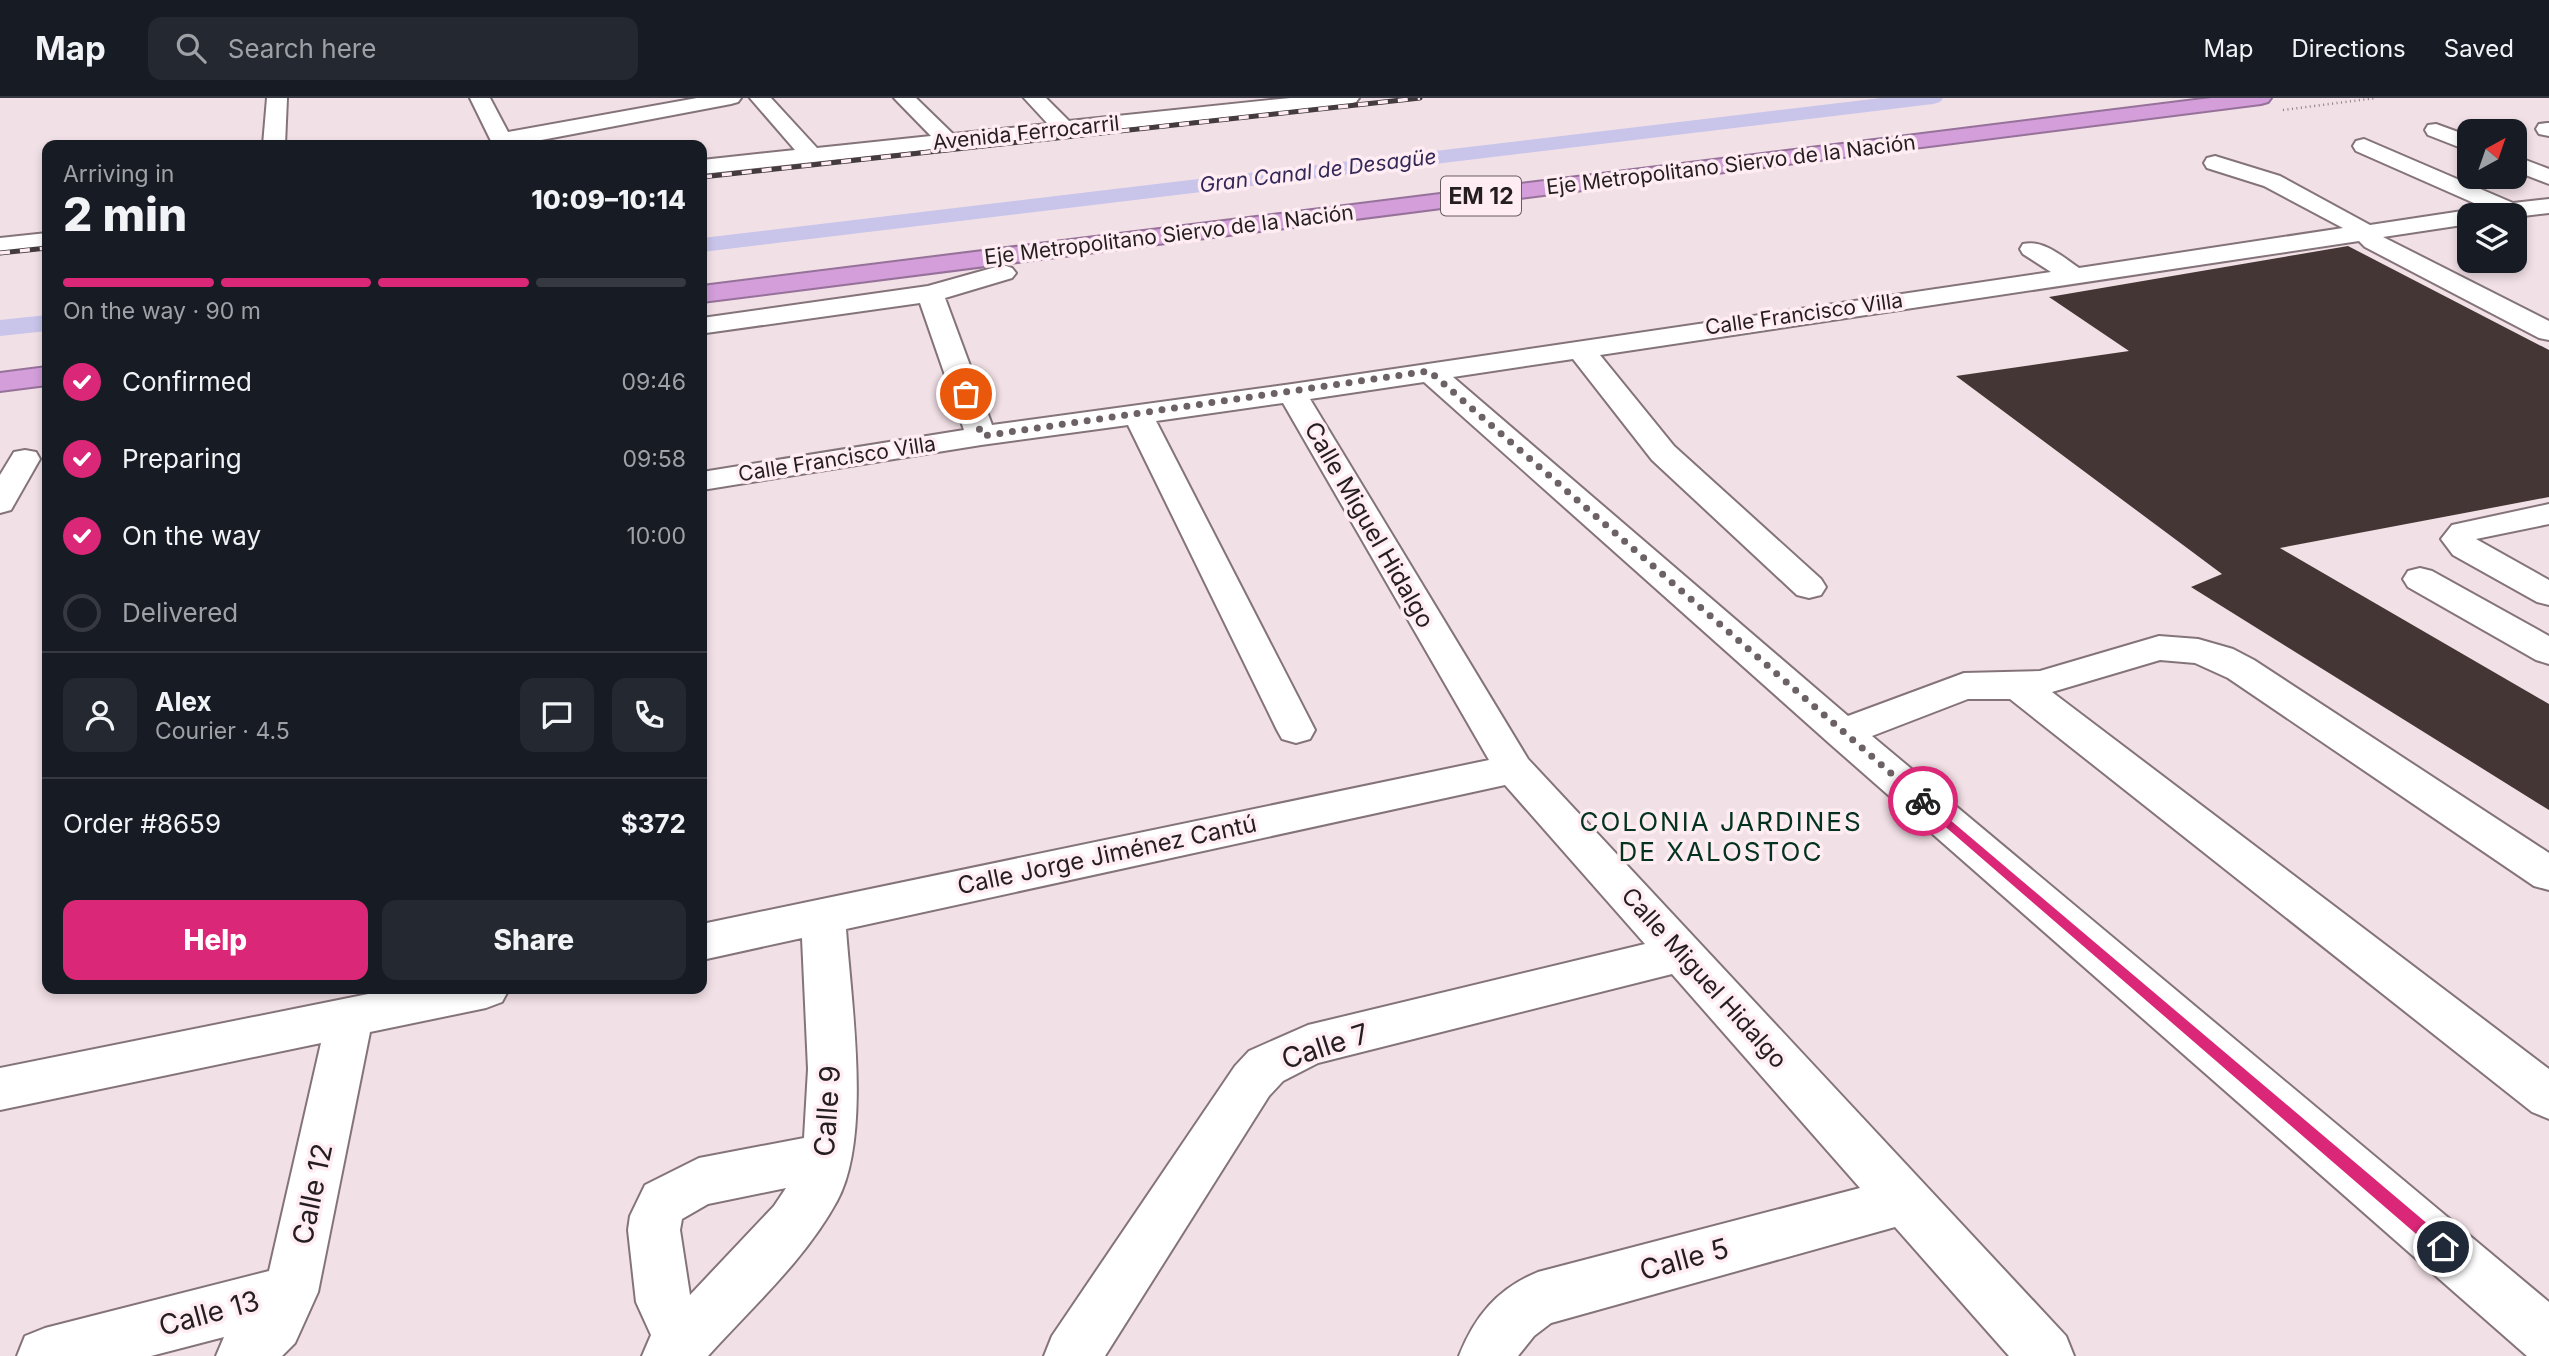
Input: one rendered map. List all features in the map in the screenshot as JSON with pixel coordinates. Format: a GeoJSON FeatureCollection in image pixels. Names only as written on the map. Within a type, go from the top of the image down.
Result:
{"type":"FeatureCollection","features":[{"type":"Feature","properties":{"kind":"highway","name":"Eje Metropolitano Siervo de la Nación"},"geometry":{"type":"LineString","coordinates":[[707,278],[2167,98]]}},
{"type":"Feature","properties":{"kind":"highway","name":"Eje Metropolitano Siervo de la Nación"},"geometry":{"type":"LineString","coordinates":[[707,293],[2261,98]]}},
{"type":"Feature","properties":{"kind":"highway"},"geometry":{"type":"LineString","coordinates":[[0,366],[42,361]]}},
{"type":"Feature","properties":{"kind":"highway"},"geometry":{"type":"LineString","coordinates":[[0,382],[42,377]]}},
{"type":"Feature","properties":{"kind":"street"},"geometry":{"type":"LineString","coordinates":[[274,140],[277,98]]}},
{"type":"Feature","properties":{"kind":"street"},"geometry":{"type":"LineString","coordinates":[[480,98],[501,140]]}},
{"type":"Feature","properties":{"kind":"street"},"geometry":{"type":"LineString","coordinates":[[517,140],[635,116],[668,104],[731,98]]}},
{"type":"Feature","properties":{"kind":"street"},"geometry":{"type":"LineString","coordinates":[[760,98],[811,155]]}},
{"type":"Feature","properties":{"kind":"street"},"geometry":{"type":"LineString","coordinates":[[904,98],[948,141]]}},
{"type":"Feature","properties":{"kind":"street"},"geometry":{"type":"LineString","coordinates":[[1034,98],[1058,120],[1061,129]]}},
{"type":"Feature","properties":{"kind":"street","name":"Avenida Ferrocarril"},"geometry":{"type":"LineString","coordinates":[[707,166],[1349,98]]}},
{"type":"Feature","properties":{"kind":"street"},"geometry":{"type":"LineString","coordinates":[[635,116],[650,137]]}},
{"type":"Feature","properties":{"kind":"street"},"geometry":{"type":"LineString","coordinates":[[2436,130],[2457,139]]}},
{"type":"Feature","properties":{"kind":"street"},"geometry":{"type":"LineString","coordinates":[[2364,146],[2493,203]]}},
{"type":"Feature","properties":{"kind":"street"},"geometry":{"type":"LineString","coordinates":[[2215,163],[2264,177],[2350,222],[2374,242],[2549,332]]}},
{"type":"Feature","properties":{"kind":"street"},"geometry":{"type":"LineString","coordinates":[[2527,168],[2549,177]]}},
{"type":"Feature","properties":{"kind":"street"},"geometry":{"type":"LineString","coordinates":[[2527,209],[2549,206]]}},
{"type":"Feature","properties":{"kind":"street","name":"Calle Francisco Villa"},"geometry":{"type":"LineString","coordinates":[[707,480],[982,436],[1292,393],[2073,274],[2457,219]]}},
{"type":"Feature","properties":{"kind":"street"},"geometry":{"type":"LineString","coordinates":[[0,245],[42,241]]}},
{"type":"Feature","properties":{"kind":"street"},"geometry":{"type":"LineString","coordinates":[[2032,249],[2073,274]]}},
{"type":"Feature","properties":{"kind":"street"},"geometry":{"type":"LineString","coordinates":[[707,325],[930,294],[1003,273]]}},
{"type":"Feature","properties":{"kind":"street"},"geometry":{"type":"LineString","coordinates":[[930,294],[982,436]]}},
{"type":"Feature","properties":{"kind":"street"},"geometry":{"type":"LineString","coordinates":[[1579,348],[1662,453],[1809,587]]}},
{"type":"Feature","properties":{"kind":"street"},"geometry":{"type":"LineString","coordinates":[[1429,371],[1843,733],[2549,1338]]}},
{"type":"Feature","properties":{"kind":"street","name":"Calle Miguel Hidalgo"},"geometry":{"type":"LineString","coordinates":[[1292,393],[1514,769],[2046,1356]]}},
{"type":"Feature","properties":{"kind":"street"},"geometry":{"type":"LineString","coordinates":[[1138,415],[1296,730]]}},
{"type":"Feature","properties":{"kind":"street"},"geometry":{"type":"LineString","coordinates":[[0,503],[24,459]]}},
{"type":"Feature","properties":{"kind":"street"},"geometry":{"type":"LineString","coordinates":[[2549,514],[2464,532],[2458,539],[2465,548],[2549,594]]}},
{"type":"Feature","properties":{"kind":"street"},"geometry":{"type":"LineString","coordinates":[[2420,579],[2549,652]]}},
{"type":"Feature","properties":{"kind":"street"},"geometry":{"type":"LineString","coordinates":[[1843,733],[1964,686],[2019,686],[2041,683],[2159,648],[2181,648],[2220,658],[2241,669],[2549,874]]}},
{"type":"Feature","properties":{"kind":"street"},"geometry":{"type":"LineString","coordinates":[[2019,686],[2549,1097]]}},
{"type":"Feature","properties":{"kind":"street","name":"Calle Jorge Jiménez Cantú"},"geometry":{"type":"LineString","coordinates":[[707,941],[1514,769]]}},
{"type":"Feature","properties":{"kind":"street","name":"Calle 9"},"geometry":{"type":"LineString","coordinates":[[823,916],[832,1069],[828,1157],[819,1184],[793,1224],[678,1347],[663,1302],[654,1230],[656,1216],[663,1202],[699,1182],[828,1157]]}},
{"type":"Feature","properties":{"kind":"street","name":"Calle 7"},"geometry":{"type":"LineString","coordinates":[[1072,1356],[1252,1081],[1266,1066],[1308,1045],[1683,953]]}},
{"type":"Feature","properties":{"kind":"street"},"geometry":{"type":"LineString","coordinates":[[0,1089],[463,994]]}},
{"type":"Feature","properties":{"kind":"street","name":"Calle 12"},"geometry":{"type":"LineString","coordinates":[[244,1356],[275,1323],[291,1292],[350,1018]]}},
{"type":"Feature","properties":{"kind":"street","name":"Calle 5"},"geometry":{"type":"LineString","coordinates":[[1487,1356],[1497,1336],[1518,1311],[1538,1298],[1906,1200]]}},
{"type":"Feature","properties":{"kind":"street","name":"Calle 13"},"geometry":{"type":"LineString","coordinates":[[45,1356],[291,1292]]}},
{"type":"Feature","properties":{"kind":"path"},"geometry":{"type":"LineString","coordinates":[[2283,110],[2376,98]]}},
{"type":"Feature","properties":{"kind":"building"},"geometry":{"type":"Polygon","coordinates":[[[2348,246],[2549,350],[2549,497],[2280,548],[2549,704],[2549,810],[2191,587],[2222,574],[1956,376],[2129,351],[2049,297],[2348,246]]]}},
{"type":"Feature","properties":{"kind":"waterway","name":"Gran Canal de Desagüe"},"geometry":{"type":"LineString","coordinates":[[707,244],[1933,98]]}},
{"type":"Feature","properties":{"kind":"waterway","name":"Gran Canal de Desagüe"},"geometry":{"type":"LineString","coordinates":[[0,328],[42,324]]}},
{"type":"Feature","properties":{"kind":"railway"},"geometry":{"type":"LineString","coordinates":[[707,176],[1420,98]]}},
{"type":"Feature","properties":{"kind":"railway"},"geometry":{"type":"LineString","coordinates":[[0,253],[42,249]]}},
{"type":"Feature","properties":{"kind":"way so far"},"geometry":{"type":"LineString","coordinates":[[966,394],[982,436],[1429,371],[1923,801]]}},
{"type":"Feature","properties":{"kind":"district","name":"COLONIA JARDINES DE XALOSTOC"},"geometry":{"type":"Point","coordinates":[1721,837]}},
{"type":"Feature","properties":{"kind":"route"},"geometry":{"type":"LineString","coordinates":[[1923,801],[2443,1247]]}}]}
